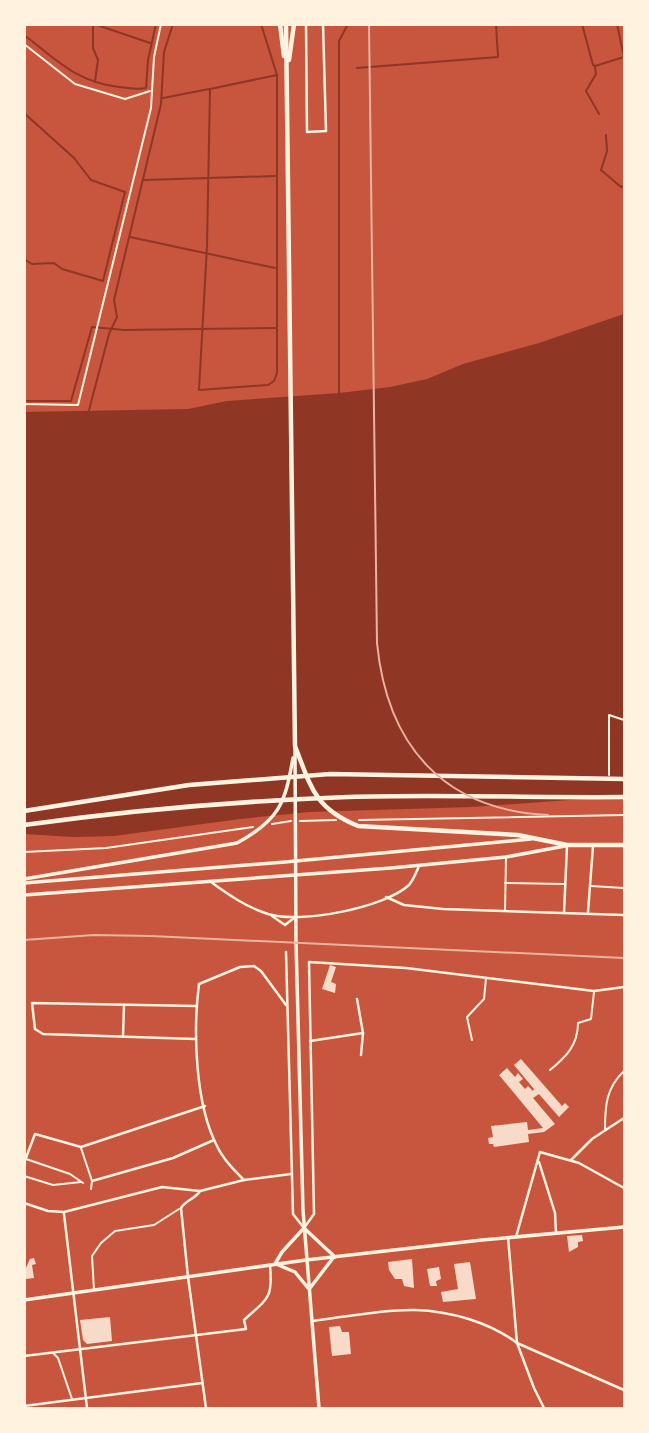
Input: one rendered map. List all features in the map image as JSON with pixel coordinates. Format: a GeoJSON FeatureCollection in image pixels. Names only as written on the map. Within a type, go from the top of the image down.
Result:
{"type":"FeatureCollection","features":[{"type":"Feature","properties":{"kind":"main road"},"geometry":{"type":"LineString","coordinates":[[280,24],[287,75]]}},
{"type":"Feature","properties":{"kind":"main road"},"geometry":{"type":"LineString","coordinates":[[286,24],[296,942],[303,1210],[319,1409]]}},
{"type":"Feature","properties":{"kind":"main road"},"geometry":{"type":"LineString","coordinates":[[287,75],[295,24]]}},
{"type":"Feature","properties":{"kind":"main road"},"geometry":{"type":"LineString","coordinates":[[295,746],[316,799],[341,819],[358,827],[518,835],[567,845]]}},
{"type":"Feature","properties":{"kind":"main road"},"geometry":{"type":"LineString","coordinates":[[24,881],[44,875],[237,843],[272,819],[287,792],[295,746]]}},
{"type":"Feature","properties":{"kind":"main road"},"geometry":{"type":"LineString","coordinates":[[24,811],[189,785],[330,774],[625,779]]}},
{"type":"Feature","properties":{"kind":"main road"},"geometry":{"type":"LineString","coordinates":[[24,825],[123,812],[322,799],[625,797]]}},
{"type":"Feature","properties":{"kind":"main road"},"geometry":{"type":"LineString","coordinates":[[24,881],[285,862],[532,839],[567,845],[625,845]]}},
{"type":"Feature","properties":{"kind":"main road"},"geometry":{"type":"LineString","coordinates":[[24,895],[419,865],[506,856],[567,845]]}},
{"type":"Feature","properties":{"kind":"main road"},"geometry":{"type":"LineString","coordinates":[[24,1300],[273,1264],[508,1237],[625,1227]]}},
{"type":"Feature","properties":{"kind":"main road"},"geometry":{"type":"LineString","coordinates":[[304,1228],[335,1257]]}},
{"type":"Feature","properties":{"kind":"main road"},"geometry":{"type":"LineString","coordinates":[[273,1264],[304,1228]]}},
{"type":"Feature","properties":{"kind":"main road"},"geometry":{"type":"LineString","coordinates":[[309,1290],[335,1257]]}},
{"type":"Feature","properties":{"kind":"main road"},"geometry":{"type":"LineString","coordinates":[[273,1264],[295,1272],[309,1290]]}},
{"type":"Feature","properties":{"kind":"street"},"geometry":{"type":"LineString","coordinates":[[24,404],[78,405],[151,108],[154,57],[161,24]]}},
{"type":"Feature","properties":{"kind":"street"},"geometry":{"type":"LineString","coordinates":[[306,24],[307,132],[326,131],[323,24]]}},
{"type":"Feature","properties":{"kind":"street"},"geometry":{"type":"LineString","coordinates":[[24,44],[75,84],[125,99],[152,90]]}},
{"type":"Feature","properties":{"kind":"street"},"geometry":{"type":"LineString","coordinates":[[564,913],[567,845]]}},
{"type":"Feature","properties":{"kind":"street"},"geometry":{"type":"LineString","coordinates":[[588,912],[593,845]]}},
{"type":"Feature","properties":{"kind":"street"},"geometry":{"type":"LineString","coordinates":[[505,912],[506,856]]}},
{"type":"Feature","properties":{"kind":"street"},"geometry":{"type":"LineString","coordinates":[[269,914],[294,918],[344,911],[386,897],[409,884],[415,878],[419,865]]}},
{"type":"Feature","properties":{"kind":"street"},"geometry":{"type":"LineString","coordinates":[[211,882],[236,900],[269,914],[285,925],[294,918]]}},
{"type":"Feature","properties":{"kind":"street"},"geometry":{"type":"LineString","coordinates":[[505,883],[565,884]]}},
{"type":"Feature","properties":{"kind":"street"},"geometry":{"type":"LineString","coordinates":[[590,886],[625,888]]}},
{"type":"Feature","properties":{"kind":"street"},"geometry":{"type":"LineString","coordinates":[[386,897],[404,905],[505,912],[625,915]]}},
{"type":"Feature","properties":{"kind":"street"},"geometry":{"type":"LineString","coordinates":[[285,952],[293,1214],[304,1228],[314,1214],[309,962],[486,977],[594,991],[625,987]]}},
{"type":"Feature","properties":{"kind":"street"},"geometry":{"type":"LineString","coordinates":[[244,1180],[223,1156],[214,1140],[205,1106],[195,1039],[199,985],[240,967],[254,966],[261,971],[287,1005]]}},
{"type":"Feature","properties":{"kind":"street"},"geometry":{"type":"LineString","coordinates":[[472,1040],[467,1017],[484,999],[486,977]]}},
{"type":"Feature","properties":{"kind":"street"},"geometry":{"type":"LineString","coordinates":[[550,1070],[570,1050],[578,1034],[578,1023],[591,1019],[594,991]]}},
{"type":"Feature","properties":{"kind":"street"},"geometry":{"type":"LineString","coordinates":[[356,999],[363,1033],[361,1055]]}},
{"type":"Feature","properties":{"kind":"street"},"geometry":{"type":"LineString","coordinates":[[195,1039],[38,1032],[34,1025],[32,1003],[196,1006]]}},
{"type":"Feature","properties":{"kind":"street"},"geometry":{"type":"LineString","coordinates":[[123,1037],[124,1005]]}},
{"type":"Feature","properties":{"kind":"street"},"geometry":{"type":"LineString","coordinates":[[310,1041],[363,1033]]}},
{"type":"Feature","properties":{"kind":"street"},"geometry":{"type":"LineString","coordinates":[[606,1130],[605,1105],[609,1091],[625,1071]]}},
{"type":"Feature","properties":{"kind":"street"},"geometry":{"type":"LineString","coordinates":[[24,1176],[53,1185],[83,1183],[69,1174],[25,1161],[35,1134],[81,1147],[205,1106]]}},
{"type":"Feature","properties":{"kind":"street"},"geometry":{"type":"LineString","coordinates":[[571,1160],[592,1139],[625,1118]]}},
{"type":"Feature","properties":{"kind":"street"},"geometry":{"type":"LineString","coordinates":[[92,1181],[173,1158],[214,1140]]}},
{"type":"Feature","properties":{"kind":"street"},"geometry":{"type":"LineString","coordinates":[[24,1144],[30,1146]]}},
{"type":"Feature","properties":{"kind":"street"},"geometry":{"type":"LineString","coordinates":[[81,1147],[92,1181],[91,1189]]}},
{"type":"Feature","properties":{"kind":"street"},"geometry":{"type":"LineString","coordinates":[[516,1237],[540,1152],[571,1160],[625,1188]]}},
{"type":"Feature","properties":{"kind":"street"},"geometry":{"type":"LineString","coordinates":[[539,1162],[555,1213],[556,1233]]}},
{"type":"Feature","properties":{"kind":"street"},"geometry":{"type":"LineString","coordinates":[[24,1203],[48,1211],[64,1212],[162,1187],[200,1191],[244,1180],[292,1174]]}},
{"type":"Feature","properties":{"kind":"street"},"geometry":{"type":"LineString","coordinates":[[94,1291],[92,1256],[108,1237],[119,1230],[154,1225],[195,1198],[200,1191]]}},
{"type":"Feature","properties":{"kind":"street"},"geometry":{"type":"LineString","coordinates":[[181,1208],[206,1409]]}},
{"type":"Feature","properties":{"kind":"street"},"geometry":{"type":"LineString","coordinates":[[64,1212],[87,1409]]}},
{"type":"Feature","properties":{"kind":"street"},"geometry":{"type":"LineString","coordinates":[[508,1237],[517,1343],[544,1409]]}},
{"type":"Feature","properties":{"kind":"street"},"geometry":{"type":"LineString","coordinates":[[24,1356],[247,1329],[244,1321],[265,1301],[272,1288],[273,1264]]}},
{"type":"Feature","properties":{"kind":"street"},"geometry":{"type":"LineString","coordinates":[[311,1321],[414,1310],[449,1314],[504,1333],[517,1343],[625,1390]]}},
{"type":"Feature","properties":{"kind":"street"},"geometry":{"type":"LineString","coordinates":[[53,1353],[58,1358],[72,1400]]}},
{"type":"Feature","properties":{"kind":"street"},"geometry":{"type":"LineString","coordinates":[[24,1406],[202,1383]]}},
{"type":"Feature","properties":{"kind":"path"},"geometry":{"type":"LineString","coordinates":[[609,776],[609,715],[625,720]]}},
{"type":"Feature","properties":{"kind":"path"},"geometry":{"type":"LineString","coordinates":[[358,820],[625,815]]}},
{"type":"Feature","properties":{"kind":"path"},"geometry":{"type":"LineString","coordinates":[[24,852],[106,848],[215,834],[285,821],[345,820]]}},
{"type":"Feature","properties":{"kind":"shaded area"},"geometry":{"type":"Polygon","coordinates":[[[624,314],[624,796],[472,807],[309,812],[114,836],[25,834],[24,412],[188,409],[227,401],[390,387],[427,379],[463,364],[539,343],[624,314]]]}},
{"type":"Feature","properties":{"kind":"building"},"geometry":{"type":"Polygon","coordinates":[[[330,965],[336,967],[331,982],[336,984],[335,993],[322,989],[330,965]]]}},
{"type":"Feature","properties":{"kind":"building"},"geometry":{"type":"Polygon","coordinates":[[[521,1059],[562,1106],[565,1103],[569,1107],[559,1117],[539,1094],[533,1098],[555,1124],[544,1132],[528,1134],[529,1142],[494,1147],[489,1144],[488,1138],[493,1137],[491,1126],[527,1122],[528,1130],[543,1128],[499,1075],[507,1068],[515,1077],[518,1073],[523,1079],[519,1082],[525,1089],[528,1086],[533,1091],[514,1065],[521,1059]]]}},
{"type":"Feature","properties":{"kind":"building"},"geometry":{"type":"Polygon","coordinates":[[[582,1235],[583,1241],[578,1242],[578,1247],[569,1252],[567,1236],[582,1235]]]}},
{"type":"Feature","properties":{"kind":"building"},"geometry":{"type":"Polygon","coordinates":[[[34,1258],[34,1278],[26,1279],[25,1270],[30,1259],[34,1258]]]}},
{"type":"Feature","properties":{"kind":"building"},"geometry":{"type":"Polygon","coordinates":[[[412,1259],[414,1288],[404,1286],[402,1279],[395,1279],[389,1270],[388,1262],[412,1259]]]}},
{"type":"Feature","properties":{"kind":"building"},"geometry":{"type":"Polygon","coordinates":[[[470,1262],[476,1299],[443,1302],[441,1292],[458,1289],[454,1264],[470,1262]]]}},
{"type":"Feature","properties":{"kind":"building"},"geometry":{"type":"Polygon","coordinates":[[[439,1267],[441,1279],[436,1281],[437,1286],[430,1286],[427,1269],[439,1267]]]}},
{"type":"Feature","properties":{"kind":"building"},"geometry":{"type":"Polygon","coordinates":[[[110,1317],[112,1341],[87,1344],[83,1340],[80,1320],[110,1317]]]}},
{"type":"Feature","properties":{"kind":"building"},"geometry":{"type":"Polygon","coordinates":[[[340,1326],[342,1332],[349,1332],[351,1354],[332,1356],[329,1327],[340,1326]]]}},
{"type":"Feature","properties":{"kind":"waterway"},"geometry":{"type":"LineString","coordinates":[[94,24],[150,43]]}},
{"type":"Feature","properties":{"kind":"waterway"},"geometry":{"type":"LineString","coordinates":[[24,35],[79,75],[104,84],[143,89],[146,88],[148,60],[156,24]]}},
{"type":"Feature","properties":{"kind":"waterway"},"geometry":{"type":"LineString","coordinates":[[88,414],[109,334],[117,317],[114,300],[161,104],[164,52],[173,24]]}},
{"type":"Feature","properties":{"kind":"waterway"},"geometry":{"type":"LineString","coordinates":[[261,24],[277,75],[210,89],[207,246],[199,390],[268,385],[274,381],[277,373],[277,75]]}},
{"type":"Feature","properties":{"kind":"waterway"},"geometry":{"type":"LineString","coordinates":[[339,395],[339,41],[348,24]]}},
{"type":"Feature","properties":{"kind":"waterway"},"geometry":{"type":"LineString","coordinates":[[357,68],[498,57],[496,24]]}},
{"type":"Feature","properties":{"kind":"waterway"},"geometry":{"type":"LineString","coordinates":[[582,24],[595,66],[624,57],[617,24]]}},
{"type":"Feature","properties":{"kind":"waterway"},"geometry":{"type":"LineString","coordinates":[[93,26],[93,48],[98,60],[95,81]]}},
{"type":"Feature","properties":{"kind":"waterway"},"geometry":{"type":"LineString","coordinates":[[595,67],[596,74],[586,91],[599,114]]}},
{"type":"Feature","properties":{"kind":"waterway"},"geometry":{"type":"LineString","coordinates":[[163,98],[209,89]]}},
{"type":"Feature","properties":{"kind":"waterway"},"geometry":{"type":"LineString","coordinates":[[24,113],[74,158],[91,180],[125,192],[103,281],[62,269],[54,263],[32,264],[24,259]]}},
{"type":"Feature","properties":{"kind":"waterway"},"geometry":{"type":"LineString","coordinates":[[606,135],[607,151],[601,170],[621,187],[624,186]]}},
{"type":"Feature","properties":{"kind":"waterway"},"geometry":{"type":"LineString","coordinates":[[144,180],[275,176]]}},
{"type":"Feature","properties":{"kind":"waterway"},"geometry":{"type":"LineString","coordinates":[[130,237],[275,268]]}},
{"type":"Feature","properties":{"kind":"waterway"},"geometry":{"type":"LineString","coordinates":[[24,401],[71,401],[92,327],[124,330],[276,328]]}},
{"type":"Feature","properties":{"kind":"railway"},"geometry":{"type":"LineString","coordinates":[[369,24],[377,643],[383,679],[393,712],[408,741],[427,765],[450,785],[478,800],[511,810],[548,815]]}},
{"type":"Feature","properties":{"kind":"railway"},"geometry":{"type":"LineString","coordinates":[[24,940],[94,935],[151,936],[624,958]]}}]}
